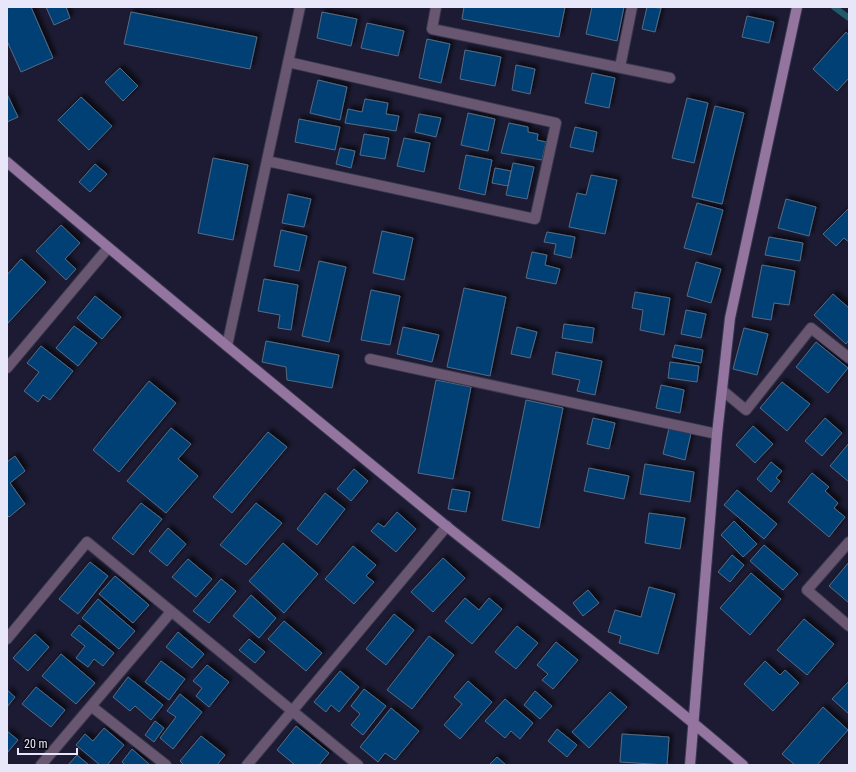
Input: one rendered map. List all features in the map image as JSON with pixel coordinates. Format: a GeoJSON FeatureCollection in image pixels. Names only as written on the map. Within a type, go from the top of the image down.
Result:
{"type":"FeatureCollection","features":[{"type":"Feature","properties":{"kind":"street"},"geometry":{"type":"LineString","coordinates":[[226,346],[300,7]]}},
{"type":"Feature","properties":{"kind":"street"},"geometry":{"type":"LineString","coordinates":[[436,7],[432,29],[670,78]]}},
{"type":"Feature","properties":{"kind":"street"},"geometry":{"type":"LineString","coordinates":[[620,67],[632,7]]}},
{"type":"Feature","properties":{"kind":"street"},"geometry":{"type":"LineString","coordinates":[[690,765],[717,434],[730,318],[797,7]]}},
{"type":"Feature","properties":{"kind":"street"},"geometry":{"type":"LineString","coordinates":[[266,160],[535,219],[556,123],[288,62]]}},
{"type":"Feature","properties":{"kind":"street"},"geometry":{"type":"LineString","coordinates":[[7,162],[226,346],[447,526],[694,723],[743,765]]}},
{"type":"Feature","properties":{"kind":"street"},"geometry":{"type":"LineString","coordinates":[[7,368],[108,248]]}},
{"type":"Feature","properties":{"kind":"street"},"geometry":{"type":"LineString","coordinates":[[722,390],[746,410],[811,328],[849,358]]}},
{"type":"Feature","properties":{"kind":"street"},"geometry":{"type":"LineString","coordinates":[[370,359],[717,434]]}},
{"type":"Feature","properties":{"kind":"street"},"geometry":{"type":"LineString","coordinates":[[246,765],[447,526]]}},
{"type":"Feature","properties":{"kind":"street"},"geometry":{"type":"LineString","coordinates":[[7,639],[87,542],[358,765]]}},
{"type":"Feature","properties":{"kind":"street"},"geometry":{"type":"LineString","coordinates":[[849,542],[807,590],[849,626]]}},
{"type":"Feature","properties":{"kind":"street"},"geometry":{"type":"LineString","coordinates":[[41,765],[171,612]]}},
{"type":"Feature","properties":{"kind":"street"},"geometry":{"type":"LineString","coordinates":[[91,706],[166,765]]}},
{"type":"Feature","properties":{"kind":"building"},"geometry":{"type":"Polygon","coordinates":[[[31,7],[53,58],[21,72],[7,41],[7,8],[31,7]]]}},
{"type":"Feature","properties":{"kind":"building"},"geometry":{"type":"Polygon","coordinates":[[[46,7],[66,7],[70,18],[54,25],[46,7]]]}},
{"type":"Feature","properties":{"kind":"building"},"geometry":{"type":"Polygon","coordinates":[[[464,7],[565,7],[559,37],[462,19],[464,7]]]}},
{"type":"Feature","properties":{"kind":"building"},"geometry":{"type":"Polygon","coordinates":[[[592,7],[624,7],[617,41],[586,34],[592,7]]]}},
{"type":"Feature","properties":{"kind":"building"},"geometry":{"type":"Polygon","coordinates":[[[647,7],[661,8],[655,32],[642,29],[647,7]]]}},
{"type":"Feature","properties":{"kind":"building"},"geometry":{"type":"Polygon","coordinates":[[[131,12],[257,37],[250,69],[124,44],[131,12]]]}},
{"type":"Feature","properties":{"kind":"building"},"geometry":{"type":"Polygon","coordinates":[[[322,12],[357,19],[351,46],[317,38],[322,12]]]}},
{"type":"Feature","properties":{"kind":"building"},"geometry":{"type":"Polygon","coordinates":[[[747,16],[774,22],[769,43],[742,37],[747,16]]]}},
{"type":"Feature","properties":{"kind":"building"},"geometry":{"type":"Polygon","coordinates":[[[367,23],[404,31],[398,56],[361,48],[367,23]]]}},
{"type":"Feature","properties":{"kind":"building"},"geometry":{"type":"Polygon","coordinates":[[[846,32],[849,35],[849,78],[837,91],[813,69],[846,32]]]}},
{"type":"Feature","properties":{"kind":"building"},"geometry":{"type":"Polygon","coordinates":[[[427,39],[450,44],[441,83],[419,78],[427,39]]]}},
{"type":"Feature","properties":{"kind":"building"},"geometry":{"type":"Polygon","coordinates":[[[465,50],[501,57],[495,86],[460,79],[465,50]]]}},
{"type":"Feature","properties":{"kind":"building"},"geometry":{"type":"Polygon","coordinates":[[[516,65],[535,69],[530,94],[512,90],[516,65]]]}},
{"type":"Feature","properties":{"kind":"building"},"geometry":{"type":"Polygon","coordinates":[[[120,68],[138,86],[123,101],[105,82],[120,68]]]}},
{"type":"Feature","properties":{"kind":"building"},"geometry":{"type":"Polygon","coordinates":[[[592,73],[615,78],[609,108],[585,103],[592,73]]]}},
{"type":"Feature","properties":{"kind":"building"},"geometry":{"type":"Polygon","coordinates":[[[318,80],[347,87],[340,120],[310,113],[318,80]]]}},
{"type":"Feature","properties":{"kind":"building"},"geometry":{"type":"Polygon","coordinates":[[[7,94],[18,117],[7,122],[7,94]]]}},
{"type":"Feature","properties":{"kind":"building"},"geometry":{"type":"Polygon","coordinates":[[[81,97],[112,126],[89,150],[58,120],[81,97]]]}},
{"type":"Feature","properties":{"kind":"building"},"geometry":{"type":"Polygon","coordinates":[[[687,98],[708,103],[694,163],[672,158],[687,98]]]}},
{"type":"Feature","properties":{"kind":"building"},"geometry":{"type":"Polygon","coordinates":[[[365,99],[388,103],[386,114],[399,116],[396,131],[345,123],[348,109],[362,112],[365,99]]]}},
{"type":"Feature","properties":{"kind":"building"},"geometry":{"type":"Polygon","coordinates":[[[715,106],[744,113],[722,204],[692,197],[715,106]]]}},
{"type":"Feature","properties":{"kind":"building"},"geometry":{"type":"Polygon","coordinates":[[[468,113],[495,119],[488,151],[461,145],[468,113]]]}},
{"type":"Feature","properties":{"kind":"building"},"geometry":{"type":"Polygon","coordinates":[[[419,114],[441,118],[436,137],[415,132],[419,114]]]}},
{"type":"Feature","properties":{"kind":"building"},"geometry":{"type":"Polygon","coordinates":[[[299,119],[340,127],[335,150],[295,142],[299,119]]]}},
{"type":"Feature","properties":{"kind":"building"},"geometry":{"type":"Polygon","coordinates":[[[509,123],[528,127],[528,132],[538,134],[537,140],[546,142],[542,160],[501,153],[509,123]]]}},
{"type":"Feature","properties":{"kind":"building"},"geometry":{"type":"Polygon","coordinates":[[[575,127],[597,132],[593,152],[570,147],[575,127]]]}},
{"type":"Feature","properties":{"kind":"building"},"geometry":{"type":"Polygon","coordinates":[[[364,134],[389,138],[385,159],[360,155],[364,134]]]}},
{"type":"Feature","properties":{"kind":"building"},"geometry":{"type":"Polygon","coordinates":[[[404,138],[430,143],[424,172],[397,166],[404,138]]]}},
{"type":"Feature","properties":{"kind":"building"},"geometry":{"type":"Polygon","coordinates":[[[340,148],[355,151],[351,168],[336,164],[340,148]]]}},
{"type":"Feature","properties":{"kind":"building"},"geometry":{"type":"Polygon","coordinates":[[[466,155],[492,160],[485,195],[459,189],[466,155]]]}},
{"type":"Feature","properties":{"kind":"building"},"geometry":{"type":"Polygon","coordinates":[[[213,158],[248,165],[233,240],[198,233],[213,158]]]}},
{"type":"Feature","properties":{"kind":"building"},"geometry":{"type":"Polygon","coordinates":[[[513,163],[534,167],[527,199],[506,195],[513,163]]]}},
{"type":"Feature","properties":{"kind":"building"},"geometry":{"type":"Polygon","coordinates":[[[95,164],[107,174],[90,192],[79,182],[95,164]]]}},
{"type":"Feature","properties":{"kind":"building"},"geometry":{"type":"Polygon","coordinates":[[[495,168],[511,171],[508,186],[492,183],[495,168]]]}},
{"type":"Feature","properties":{"kind":"building"},"geometry":{"type":"Polygon","coordinates":[[[591,175],[617,180],[605,234],[569,227],[577,193],[586,195],[591,175]]]}},
{"type":"Feature","properties":{"kind":"building"},"geometry":{"type":"Polygon","coordinates":[[[288,194],[311,199],[304,227],[282,223],[288,194]]]}},
{"type":"Feature","properties":{"kind":"building"},"geometry":{"type":"Polygon","coordinates":[[[786,199],[816,207],[809,236],[778,228],[786,199]]]}},
{"type":"Feature","properties":{"kind":"building"},"geometry":{"type":"Polygon","coordinates":[[[697,203],[723,210],[711,255],[684,248],[697,203]]]}},
{"type":"Feature","properties":{"kind":"building"},"geometry":{"type":"Polygon","coordinates":[[[849,208],[849,242],[844,238],[836,246],[823,234],[849,208]]]}},
{"type":"Feature","properties":{"kind":"building"},"geometry":{"type":"Polygon","coordinates":[[[61,225],[80,243],[65,259],[76,269],[66,280],[36,251],[61,225]]]}},
{"type":"Feature","properties":{"kind":"building"},"geometry":{"type":"Polygon","coordinates":[[[281,230],[307,236],[299,271],[274,266],[281,230]]]}},
{"type":"Feature","properties":{"kind":"building"},"geometry":{"type":"Polygon","coordinates":[[[382,231],[413,238],[404,280],[373,273],[382,231]]]}},
{"type":"Feature","properties":{"kind":"building"},"geometry":{"type":"Polygon","coordinates":[[[547,232],[575,237],[571,258],[554,254],[556,244],[544,242],[547,232]]]}},
{"type":"Feature","properties":{"kind":"building"},"geometry":{"type":"Polygon","coordinates":[[[769,237],[803,243],[800,261],[765,255],[769,237]]]}},
{"type":"Feature","properties":{"kind":"building"},"geometry":{"type":"Polygon","coordinates":[[[532,252],[547,255],[545,265],[560,269],[556,284],[526,278],[532,252]]]}},
{"type":"Feature","properties":{"kind":"building"},"geometry":{"type":"Polygon","coordinates":[[[21,259],[46,282],[8,323],[7,275],[21,259]]]}},
{"type":"Feature","properties":{"kind":"building"},"geometry":{"type":"Polygon","coordinates":[[[319,261],[346,267],[329,342],[302,336],[319,261]]]}},
{"type":"Feature","properties":{"kind":"building"},"geometry":{"type":"Polygon","coordinates":[[[696,262],[721,269],[711,303],[687,296],[696,262]]]}},
{"type":"Feature","properties":{"kind":"building"},"geometry":{"type":"Polygon","coordinates":[[[762,265],[795,271],[789,305],[774,303],[771,320],[752,317],[762,265]]]}},
{"type":"Feature","properties":{"kind":"building"},"geometry":{"type":"Polygon","coordinates":[[[264,279],[298,285],[291,330],[278,328],[280,315],[258,311],[264,279]]]}},
{"type":"Feature","properties":{"kind":"building"},"geometry":{"type":"Polygon","coordinates":[[[464,288],[506,297],[490,376],[447,367],[464,288]]]}},
{"type":"Feature","properties":{"kind":"building"},"geometry":{"type":"Polygon","coordinates":[[[371,290],[400,296],[390,345],[361,340],[371,290]]]}},
{"type":"Feature","properties":{"kind":"building"},"geometry":{"type":"Polygon","coordinates":[[[635,292],[670,298],[664,335],[640,330],[643,310],[632,308],[635,292]]]}},
{"type":"Feature","properties":{"kind":"building"},"geometry":{"type":"Polygon","coordinates":[[[833,294],[849,308],[849,340],[846,344],[814,315],[833,294]]]}},
{"type":"Feature","properties":{"kind":"building"},"geometry":{"type":"Polygon","coordinates":[[[95,296],[121,317],[102,339],[77,318],[95,296]]]}},
{"type":"Feature","properties":{"kind":"building"},"geometry":{"type":"Polygon","coordinates":[[[686,310],[706,314],[701,338],[681,334],[686,310]]]}},
{"type":"Feature","properties":{"kind":"building"},"geometry":{"type":"Polygon","coordinates":[[[564,324],[594,328],[592,343],[562,338],[564,324]]]}},
{"type":"Feature","properties":{"kind":"building"},"geometry":{"type":"Polygon","coordinates":[[[74,326],[97,343],[78,366],[56,348],[74,326]]]}},
{"type":"Feature","properties":{"kind":"building"},"geometry":{"type":"Polygon","coordinates":[[[403,327],[439,335],[432,362],[397,354],[403,327]]]}},
{"type":"Feature","properties":{"kind":"building"},"geometry":{"type":"Polygon","coordinates":[[[517,327],[537,332],[530,358],[511,354],[517,327]]]}},
{"type":"Feature","properties":{"kind":"building"},"geometry":{"type":"Polygon","coordinates":[[[744,328],[768,334],[757,375],[733,369],[744,328]]]}},
{"type":"Feature","properties":{"kind":"building"},"geometry":{"type":"Polygon","coordinates":[[[266,341],[339,355],[332,388],[287,380],[286,367],[262,362],[266,341]]]}},
{"type":"Feature","properties":{"kind":"building"},"geometry":{"type":"Polygon","coordinates":[[[816,342],[848,368],[828,393],[796,367],[816,342]]]}},
{"type":"Feature","properties":{"kind":"building"},"geometry":{"type":"Polygon","coordinates":[[[675,345],[703,350],[701,363],[672,357],[675,345]]]}},
{"type":"Feature","properties":{"kind":"building"},"geometry":{"type":"Polygon","coordinates":[[[41,346],[73,371],[50,400],[43,395],[38,402],[24,391],[39,372],[27,363],[41,346]]]}},
{"type":"Feature","properties":{"kind":"building"},"geometry":{"type":"Polygon","coordinates":[[[556,352],[602,361],[595,395],[577,391],[580,380],[552,374],[556,352]]]}},
{"type":"Feature","properties":{"kind":"building"},"geometry":{"type":"Polygon","coordinates":[[[670,362],[699,366],[697,382],[668,378],[670,362]]]}},
{"type":"Feature","properties":{"kind":"building"},"geometry":{"type":"Polygon","coordinates":[[[436,380],[471,387],[453,479],[418,473],[436,380]]]}},
{"type":"Feature","properties":{"kind":"building"},"geometry":{"type":"Polygon","coordinates":[[[149,381],[176,403],[119,472],[93,450],[149,381]]]}},
{"type":"Feature","properties":{"kind":"building"},"geometry":{"type":"Polygon","coordinates":[[[782,382],[810,404],[787,431],[760,408],[782,382]]]}},
{"type":"Feature","properties":{"kind":"building"},"geometry":{"type":"Polygon","coordinates":[[[661,385],[684,390],[680,413],[656,408],[661,385]]]}},
{"type":"Feature","properties":{"kind":"building"},"geometry":{"type":"Polygon","coordinates":[[[526,400],[563,408],[539,528],[502,520],[526,400]]]}},
{"type":"Feature","properties":{"kind":"building"},"geometry":{"type":"Polygon","coordinates":[[[593,418],[615,423],[609,449],[587,444],[593,418]]]}},
{"type":"Feature","properties":{"kind":"building"},"geometry":{"type":"Polygon","coordinates":[[[825,418],[842,433],[822,456],[805,441],[825,418]]]}},
{"type":"Feature","properties":{"kind":"building"},"geometry":{"type":"Polygon","coordinates":[[[753,426],[773,444],[755,463],[736,445],[753,426]]]}},
{"type":"Feature","properties":{"kind":"building"},"geometry":{"type":"Polygon","coordinates":[[[171,428],[191,444],[178,459],[198,476],[166,513],[127,481],[171,428]]]}},
{"type":"Feature","properties":{"kind":"building"},"geometry":{"type":"Polygon","coordinates":[[[669,428],[691,433],[685,460],[663,454],[669,428]]]}},
{"type":"Feature","properties":{"kind":"building"},"geometry":{"type":"Polygon","coordinates":[[[268,432],[287,447],[232,513],[213,497],[268,432]]]}},
{"type":"Feature","properties":{"kind":"building"},"geometry":{"type":"Polygon","coordinates":[[[849,443],[849,482],[830,466],[849,443]]]}},
{"type":"Feature","properties":{"kind":"building"},"geometry":{"type":"Polygon","coordinates":[[[15,456],[25,471],[10,483],[25,504],[9,517],[7,515],[7,462],[15,456]]]}},
{"type":"Feature","properties":{"kind":"building"},"geometry":{"type":"Polygon","coordinates":[[[771,462],[782,471],[776,478],[780,481],[771,492],[757,479],[771,462]]]}},
{"type":"Feature","properties":{"kind":"building"},"geometry":{"type":"Polygon","coordinates":[[[645,464],[694,472],[690,502],[640,494],[645,464]]]}},
{"type":"Feature","properties":{"kind":"building"},"geometry":{"type":"Polygon","coordinates":[[[589,468],[629,476],[624,499],[584,491],[589,468]]]}},
{"type":"Feature","properties":{"kind":"building"},"geometry":{"type":"Polygon","coordinates":[[[354,469],[368,481],[351,501],[337,489],[354,469]]]}},
{"type":"Feature","properties":{"kind":"building"},"geometry":{"type":"Polygon","coordinates":[[[812,473],[829,487],[825,491],[838,503],[834,508],[845,517],[829,537],[788,502],[812,473]]]}},
{"type":"Feature","properties":{"kind":"building"},"geometry":{"type":"Polygon","coordinates":[[[452,489],[470,492],[466,512],[448,509],[452,489]]]}},
{"type":"Feature","properties":{"kind":"building"},"geometry":{"type":"Polygon","coordinates":[[[737,490],[777,524],[764,539],[724,505],[737,490]]]}},
{"type":"Feature","properties":{"kind":"building"},"geometry":{"type":"Polygon","coordinates":[[[325,493],[345,509],[317,545],[297,529],[325,493]]]}},
{"type":"Feature","properties":{"kind":"building"},"geometry":{"type":"Polygon","coordinates":[[[141,503],[162,519],[133,555],[112,538],[141,503]]]}},
{"type":"Feature","properties":{"kind":"building"},"geometry":{"type":"Polygon","coordinates":[[[256,503],[282,523],[246,565],[220,545],[256,503]]]}},
{"type":"Feature","properties":{"kind":"building"},"geometry":{"type":"Polygon","coordinates":[[[397,512],[416,529],[396,552],[371,531],[378,523],[384,527],[397,512]]]}},
{"type":"Feature","properties":{"kind":"building"},"geometry":{"type":"Polygon","coordinates":[[[649,513],[685,518],[680,549],[645,543],[649,513]]]}},
{"type":"Feature","properties":{"kind":"building"},"geometry":{"type":"Polygon","coordinates":[[[734,521],[757,544],[743,557],[721,535],[734,521]]]}},
{"type":"Feature","properties":{"kind":"building"},"geometry":{"type":"Polygon","coordinates":[[[168,528],[186,544],[167,566],[149,551],[168,528]]]}},
{"type":"Feature","properties":{"kind":"building"},"geometry":{"type":"Polygon","coordinates":[[[283,543],[318,574],[284,613],[249,581],[283,543]]]}},
{"type":"Feature","properties":{"kind":"building"},"geometry":{"type":"Polygon","coordinates":[[[764,545],[798,574],[783,590],[750,561],[764,545]]]}},
{"type":"Feature","properties":{"kind":"building"},"geometry":{"type":"Polygon","coordinates":[[[353,546],[376,565],[366,576],[374,582],[354,604],[325,579],[353,546]]]}},
{"type":"Feature","properties":{"kind":"building"},"geometry":{"type":"Polygon","coordinates":[[[732,555],[744,565],[730,582],[718,572],[732,555]]]}},
{"type":"Feature","properties":{"kind":"building"},"geometry":{"type":"Polygon","coordinates":[[[443,558],[465,578],[433,612],[411,592],[443,558]]]}},
{"type":"Feature","properties":{"kind":"building"},"geometry":{"type":"Polygon","coordinates":[[[188,559],[212,579],[196,597],[172,577],[188,559]]]}},
{"type":"Feature","properties":{"kind":"building"},"geometry":{"type":"Polygon","coordinates":[[[90,562],[108,576],[78,614],[59,599],[90,562]]]}},
{"type":"Feature","properties":{"kind":"building"},"geometry":{"type":"Polygon","coordinates":[[[849,562],[849,603],[829,586],[849,562]]]}},
{"type":"Feature","properties":{"kind":"building"},"geometry":{"type":"Polygon","coordinates":[[[751,573],[781,599],[750,635],[720,608],[751,573]]]}},
{"type":"Feature","properties":{"kind":"building"},"geometry":{"type":"Polygon","coordinates":[[[115,576],[149,605],[133,623],[99,594],[115,576]]]}},
{"type":"Feature","properties":{"kind":"building"},"geometry":{"type":"Polygon","coordinates":[[[221,579],[236,591],[209,623],[193,611],[221,579]]]}},
{"type":"Feature","properties":{"kind":"building"},"geometry":{"type":"Polygon","coordinates":[[[649,587],[675,594],[658,654],[619,643],[621,636],[608,632],[615,610],[641,617],[649,587]]]}},
{"type":"Feature","properties":{"kind":"building"},"geometry":{"type":"Polygon","coordinates":[[[588,590],[599,603],[583,616],[573,603],[588,590]]]}},
{"type":"Feature","properties":{"kind":"building"},"geometry":{"type":"Polygon","coordinates":[[[251,595],[276,618],[259,638],[233,616],[251,595]]]}},
{"type":"Feature","properties":{"kind":"building"},"geometry":{"type":"Polygon","coordinates":[[[465,598],[479,610],[489,598],[502,609],[472,644],[445,621],[465,598]]]}},
{"type":"Feature","properties":{"kind":"building"},"geometry":{"type":"Polygon","coordinates":[[[98,599],[135,631],[119,649],[82,618],[98,599]]]}},
{"type":"Feature","properties":{"kind":"building"},"geometry":{"type":"Polygon","coordinates":[[[394,614],[414,630],[386,665],[366,649],[394,614]]]}},
{"type":"Feature","properties":{"kind":"building"},"geometry":{"type":"Polygon","coordinates":[[[804,619],[834,644],[807,675],[777,650],[804,619]]]}},
{"type":"Feature","properties":{"kind":"building"},"geometry":{"type":"Polygon","coordinates":[[[284,621],[322,653],[306,671],[268,639],[284,621]]]}},
{"type":"Feature","properties":{"kind":"building"},"geometry":{"type":"Polygon","coordinates":[[[79,625],[114,653],[103,666],[94,659],[88,667],[76,658],[85,646],[71,635],[79,625]]]}},
{"type":"Feature","properties":{"kind":"building"},"geometry":{"type":"Polygon","coordinates":[[[517,626],[538,643],[516,669],[495,652],[517,626]]]}},
{"type":"Feature","properties":{"kind":"building"},"geometry":{"type":"Polygon","coordinates":[[[178,632],[204,654],[192,668],[166,647],[178,632]]]}},
{"type":"Feature","properties":{"kind":"building"},"geometry":{"type":"Polygon","coordinates":[[[35,634],[49,647],[28,671],[13,658],[35,634]]]}},
{"type":"Feature","properties":{"kind":"building"},"geometry":{"type":"Polygon","coordinates":[[[429,636],[454,655],[412,709],[387,690],[429,636]]]}},
{"type":"Feature","properties":{"kind":"building"},"geometry":{"type":"Polygon","coordinates":[[[249,639],[265,652],[255,663],[239,650],[249,639]]]}},
{"type":"Feature","properties":{"kind":"building"},"geometry":{"type":"Polygon","coordinates":[[[556,642],[578,660],[553,689],[542,680],[548,674],[537,665],[556,642]]]}},
{"type":"Feature","properties":{"kind":"building"},"geometry":{"type":"Polygon","coordinates":[[[61,654],[95,683],[76,704],[42,676],[61,654]]]}},
{"type":"Feature","properties":{"kind":"building"},"geometry":{"type":"Polygon","coordinates":[[[161,661],[185,679],[169,700],[145,682],[161,661]]]}},
{"type":"Feature","properties":{"kind":"building"},"geometry":{"type":"Polygon","coordinates":[[[765,661],[780,675],[785,670],[799,683],[773,711],[744,684],[765,661]]]}},
{"type":"Feature","properties":{"kind":"building"},"geometry":{"type":"Polygon","coordinates":[[[207,665],[229,682],[209,707],[196,696],[202,688],[193,681],[207,665]]]}},
{"type":"Feature","properties":{"kind":"building"},"geometry":{"type":"Polygon","coordinates":[[[340,671],[359,687],[339,712],[331,705],[326,712],[314,702],[340,671]]]}},
{"type":"Feature","properties":{"kind":"building"},"geometry":{"type":"Polygon","coordinates":[[[128,677],[163,705],[151,720],[135,706],[130,711],[113,697],[128,677]]]}},
{"type":"Feature","properties":{"kind":"building"},"geometry":{"type":"Polygon","coordinates":[[[468,681],[492,702],[460,739],[444,725],[462,704],[454,697],[468,681]]]}},
{"type":"Feature","properties":{"kind":"building"},"geometry":{"type":"Polygon","coordinates":[[[849,681],[849,714],[832,699],[849,681]]]}},
{"type":"Feature","properties":{"kind":"building"},"geometry":{"type":"Polygon","coordinates":[[[36,687],[65,710],[51,727],[22,704],[36,687]]]}},
{"type":"Feature","properties":{"kind":"building"},"geometry":{"type":"Polygon","coordinates":[[[364,689],[386,706],[363,735],[351,725],[360,714],[351,706],[364,689]]]}},
{"type":"Feature","properties":{"kind":"building"},"geometry":{"type":"Polygon","coordinates":[[[7,690],[15,697],[7,707],[7,690]]]}},
{"type":"Feature","properties":{"kind":"building"},"geometry":{"type":"Polygon","coordinates":[[[535,691],[552,706],[540,719],[524,705],[535,691]]]}},
{"type":"Feature","properties":{"kind":"building"},"geometry":{"type":"Polygon","coordinates":[[[610,692],[627,707],[589,748],[572,732],[610,692]]]}},
{"type":"Feature","properties":{"kind":"building"},"geometry":{"type":"Polygon","coordinates":[[[180,694],[202,712],[173,749],[160,738],[176,717],[167,711],[180,694]]]}},
{"type":"Feature","properties":{"kind":"building"},"geometry":{"type":"Polygon","coordinates":[[[505,699],[533,723],[520,739],[511,731],[505,738],[485,721],[505,699]]]}},
{"type":"Feature","properties":{"kind":"building"},"geometry":{"type":"Polygon","coordinates":[[[823,707],[848,730],[817,765],[795,765],[782,754],[823,707]]]}},
{"type":"Feature","properties":{"kind":"building"},"geometry":{"type":"Polygon","coordinates":[[[391,708],[419,731],[395,760],[385,753],[378,762],[360,747],[391,708]]]}},
{"type":"Feature","properties":{"kind":"building"},"geometry":{"type":"Polygon","coordinates":[[[155,721],[164,728],[154,742],[145,735],[155,721]]]}},
{"type":"Feature","properties":{"kind":"building"},"geometry":{"type":"Polygon","coordinates":[[[296,726],[329,753],[319,765],[295,765],[277,750],[296,726]]]}},
{"type":"Feature","properties":{"kind":"building"},"geometry":{"type":"Polygon","coordinates":[[[104,728],[124,745],[107,765],[100,765],[76,745],[85,734],[93,741],[104,728]]]}},
{"type":"Feature","properties":{"kind":"building"},"geometry":{"type":"Polygon","coordinates":[[[557,729],[577,745],[567,757],[548,741],[557,729]]]}},
{"type":"Feature","properties":{"kind":"building"},"geometry":{"type":"Polygon","coordinates":[[[7,731],[18,740],[7,753],[7,731]]]}},
{"type":"Feature","properties":{"kind":"building"},"geometry":{"type":"Polygon","coordinates":[[[622,734],[669,737],[667,765],[620,762],[622,734]]]}},
{"type":"Feature","properties":{"kind":"building"},"geometry":{"type":"Polygon","coordinates":[[[201,736],[225,755],[217,765],[184,765],[180,761],[201,736]]]}},
{"type":"Feature","properties":{"kind":"building"},"geometry":{"type":"Polygon","coordinates":[[[132,749],[150,765],[125,765],[122,762],[132,749]]]}},
{"type":"Feature","properties":{"kind":"building"},"geometry":{"type":"Polygon","coordinates":[[[77,755],[89,765],[68,765],[77,755]]]}},
{"type":"Feature","properties":{"kind":"building"},"geometry":{"type":"Polygon","coordinates":[[[497,757],[506,765],[489,765],[497,757]]]}},
{"type":"Feature","properties":{"kind":"waterway"},"geometry":{"type":"LineString","coordinates":[[834,7],[849,18]]}}]}
